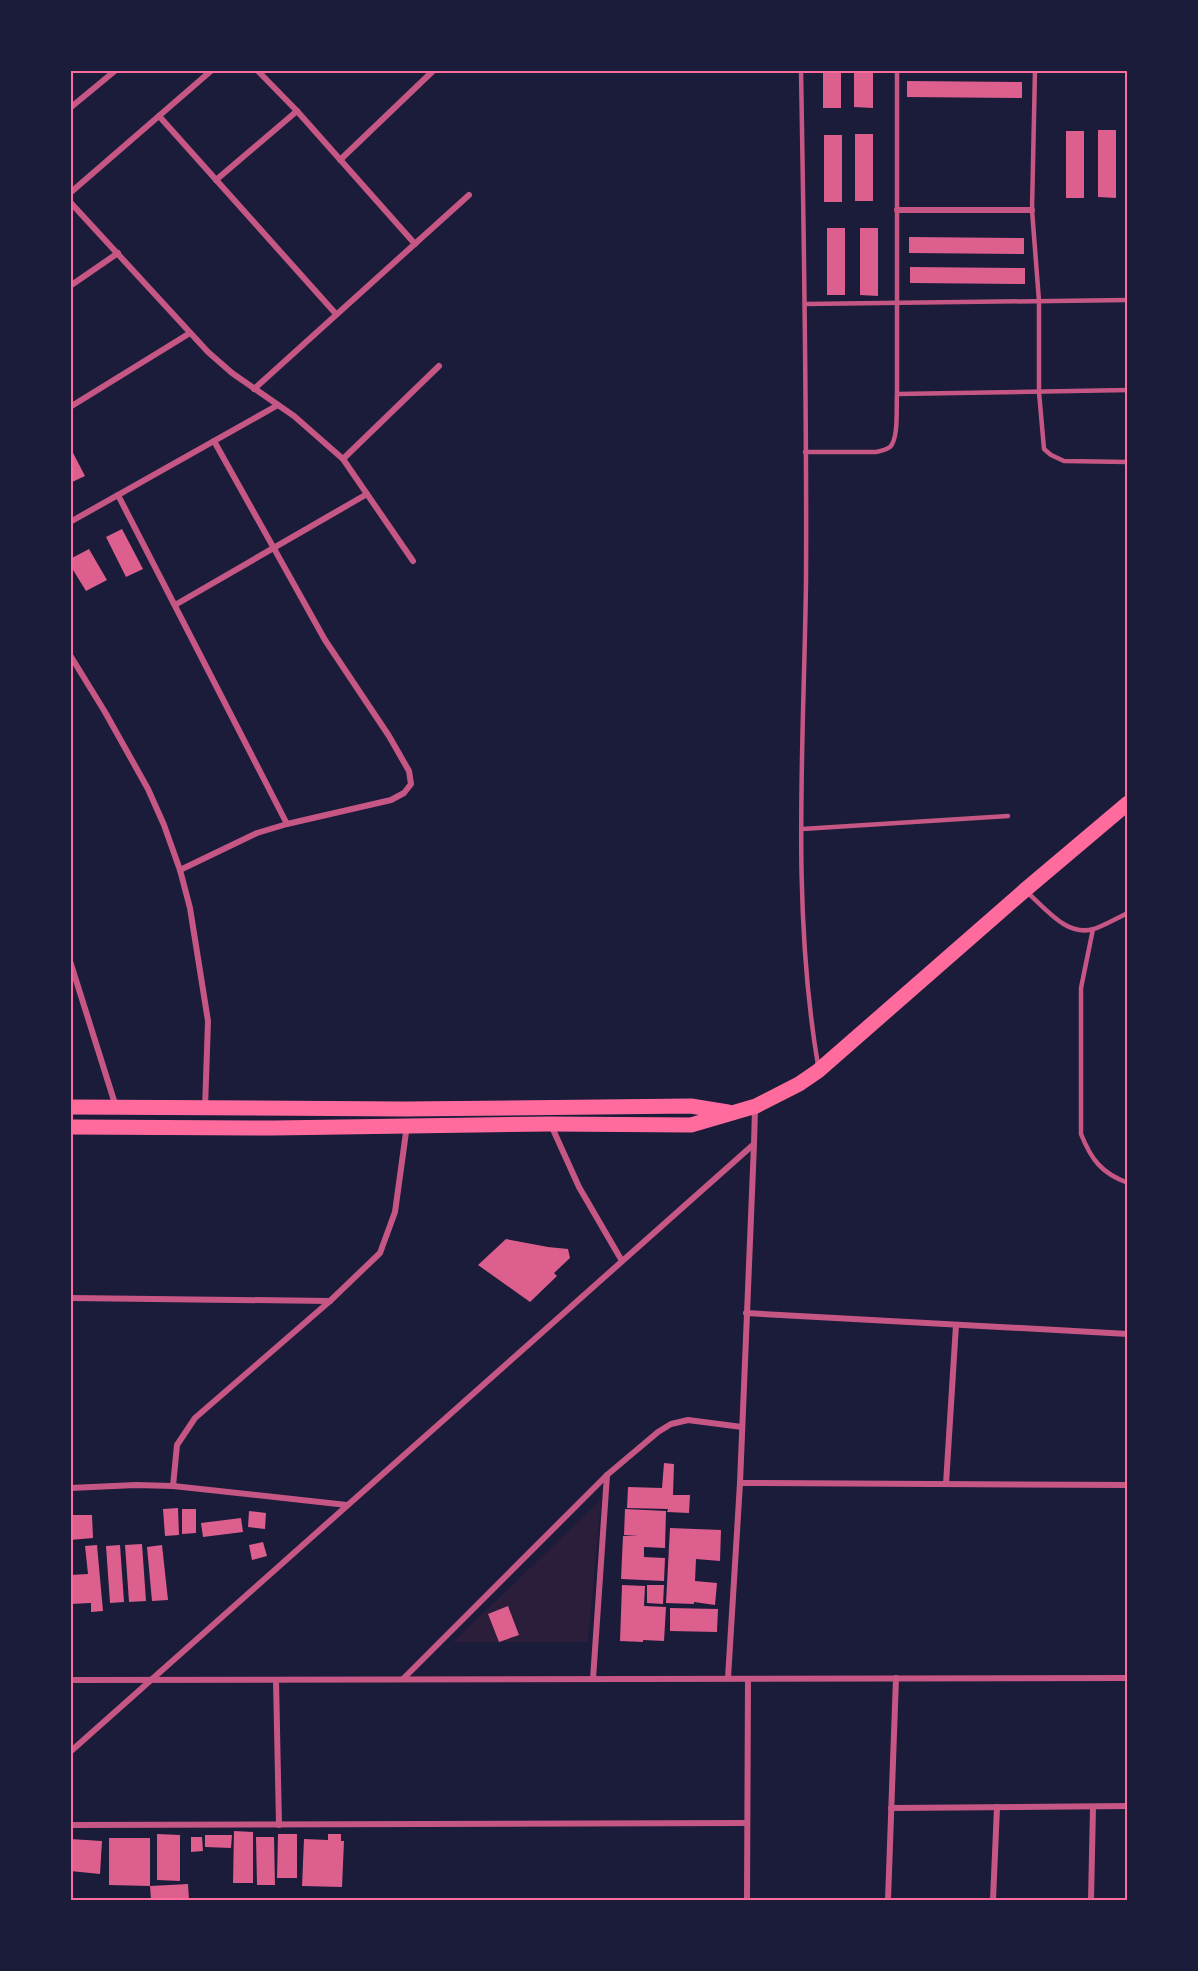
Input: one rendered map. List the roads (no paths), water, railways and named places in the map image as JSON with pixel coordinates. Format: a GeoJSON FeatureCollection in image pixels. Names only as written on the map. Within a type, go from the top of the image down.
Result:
{"type":"FeatureCollection","features":[{"type":"Feature","properties":{"kind":"highway"},"geometry":{"type":"LineString","coordinates":[[70,1127],[691,1125],[756,1106],[819,1071],[1024,890],[1128,803]]}},
{"type":"Feature","properties":{"kind":"highway"},"geometry":{"type":"LineString","coordinates":[[70,1107],[405,1110],[691,1106],[731,1112]]}},
{"type":"Feature","properties":{"kind":"street"},"geometry":{"type":"LineString","coordinates":[[70,108],[116,70]]}},
{"type":"Feature","properties":{"kind":"street"},"geometry":{"type":"LineString","coordinates":[[70,193],[212,70]]}},
{"type":"Feature","properties":{"kind":"street"},"geometry":{"type":"LineString","coordinates":[[257,70],[297,111],[415,244]]}},
{"type":"Feature","properties":{"kind":"street"},"geometry":{"type":"LineString","coordinates":[[340,160],[434,70]]}},
{"type":"Feature","properties":{"kind":"street"},"geometry":{"type":"LineString","coordinates":[[216,180],[297,111]]}},
{"type":"Feature","properties":{"kind":"street"},"geometry":{"type":"LineString","coordinates":[[159,117],[336,314]]}},
{"type":"Feature","properties":{"kind":"street"},"geometry":{"type":"LineString","coordinates":[[254,388],[469,195]]}},
{"type":"Feature","properties":{"kind":"street"},"geometry":{"type":"LineString","coordinates":[[70,202],[190,333],[224,366],[278,405],[343,459],[413,561]]}},
{"type":"Feature","properties":{"kind":"street"},"geometry":{"type":"LineString","coordinates":[[897,210],[1032,210]]}},
{"type":"Feature","properties":{"kind":"street"},"geometry":{"type":"LineString","coordinates":[[70,286],[118,253]]}},
{"type":"Feature","properties":{"kind":"street"},"geometry":{"type":"LineString","coordinates":[[70,407],[190,333]]}},
{"type":"Feature","properties":{"kind":"street"},"geometry":{"type":"LineString","coordinates":[[343,459],[439,366]]}},
{"type":"Feature","properties":{"kind":"street"},"geometry":{"type":"LineString","coordinates":[[70,522],[278,405]]}},
{"type":"Feature","properties":{"kind":"street"},"geometry":{"type":"LineString","coordinates":[[180,870],[257,833],[391,800],[404,793],[411,784],[409,771],[389,736],[325,640],[214,441]]}},
{"type":"Feature","properties":{"kind":"street"},"geometry":{"type":"LineString","coordinates":[[175,605],[368,494]]}},
{"type":"Feature","properties":{"kind":"street"},"geometry":{"type":"LineString","coordinates":[[118,495],[287,824]]}},
{"type":"Feature","properties":{"kind":"street"},"geometry":{"type":"LineString","coordinates":[[70,655],[148,789],[165,825],[180,870],[190,908],[208,1021],[205,1109]]}},
{"type":"Feature","properties":{"kind":"street"},"geometry":{"type":"LineString","coordinates":[[70,961],[117,1108]]}},
{"type":"Feature","properties":{"kind":"street"},"geometry":{"type":"LineString","coordinates":[[728,1678],[740,1483],[756,1106]]}},
{"type":"Feature","properties":{"kind":"street"},"geometry":{"type":"LineString","coordinates":[[550,1124],[579,1187],[622,1261]]}},
{"type":"Feature","properties":{"kind":"street"},"geometry":{"type":"LineString","coordinates":[[173,1486],[177,1445],[195,1418],[330,1301],[380,1253],[395,1212],[407,1125]]}},
{"type":"Feature","properties":{"kind":"street"},"geometry":{"type":"LineString","coordinates":[[70,1752],[754,1144]]}},
{"type":"Feature","properties":{"kind":"street"},"geometry":{"type":"LineString","coordinates":[[70,1298],[330,1301]]}},
{"type":"Feature","properties":{"kind":"street"},"geometry":{"type":"LineString","coordinates":[[746,1313],[1128,1334]]}},
{"type":"Feature","properties":{"kind":"street"},"geometry":{"type":"LineString","coordinates":[[946,1484],[956,1325]]}},
{"type":"Feature","properties":{"kind":"street"},"geometry":{"type":"LineString","coordinates":[[403,1679],[607,1474],[671,1424],[688,1420],[742,1427]]}},
{"type":"Feature","properties":{"kind":"street"},"geometry":{"type":"LineString","coordinates":[[593,1679],[607,1474]]}},
{"type":"Feature","properties":{"kind":"street"},"geometry":{"type":"LineString","coordinates":[[740,1483],[1128,1485]]}},
{"type":"Feature","properties":{"kind":"street"},"geometry":{"type":"LineString","coordinates":[[70,1488],[173,1486],[347,1505]]}},
{"type":"Feature","properties":{"kind":"street"},"geometry":{"type":"LineString","coordinates":[[888,1900],[896,1678]]}},
{"type":"Feature","properties":{"kind":"street"},"geometry":{"type":"LineString","coordinates":[[70,1680],[1128,1678]]}},
{"type":"Feature","properties":{"kind":"street"},"geometry":{"type":"LineString","coordinates":[[747,1900],[748,1679]]}},
{"type":"Feature","properties":{"kind":"street"},"geometry":{"type":"LineString","coordinates":[[276,1680],[279,1825]]}},
{"type":"Feature","properties":{"kind":"street"},"geometry":{"type":"LineString","coordinates":[[891,1808],[1128,1806]]}},
{"type":"Feature","properties":{"kind":"street"},"geometry":{"type":"LineString","coordinates":[[993,1900],[998,1807]]}},
{"type":"Feature","properties":{"kind":"street"},"geometry":{"type":"LineString","coordinates":[[1091,1900],[1093,1807]]}},
{"type":"Feature","properties":{"kind":"street"},"geometry":{"type":"LineString","coordinates":[[70,1825],[747,1823]]}},
{"type":"Feature","properties":{"kind":"lane"},"geometry":{"type":"LineString","coordinates":[[801,70],[806,580],[802,829],[804,949],[811,1028],[819,1071]]}},
{"type":"Feature","properties":{"kind":"lane"},"geometry":{"type":"LineString","coordinates":[[805,452],[876,452],[891,446],[895,437],[897,70]]}},
{"type":"Feature","properties":{"kind":"lane"},"geometry":{"type":"LineString","coordinates":[[1035,70],[1032,210],[1038,302],[1039,392],[1044,449],[1064,462],[1128,462]]}},
{"type":"Feature","properties":{"kind":"lane"},"geometry":{"type":"LineString","coordinates":[[805,304],[1128,300]]}},
{"type":"Feature","properties":{"kind":"lane"},"geometry":{"type":"LineString","coordinates":[[897,394],[1128,390]]}},
{"type":"Feature","properties":{"kind":"lane"},"geometry":{"type":"LineString","coordinates":[[802,829],[1008,816]]}},
{"type":"Feature","properties":{"kind":"lane"},"geometry":{"type":"LineString","coordinates":[[1024,890],[1065,926],[1077,931],[1093,929],[1128,913]]}},
{"type":"Feature","properties":{"kind":"lane"},"geometry":{"type":"LineString","coordinates":[[1093,929],[1081,988],[1081,1134],[1089,1154],[1103,1171],[1128,1183]]}}]}
